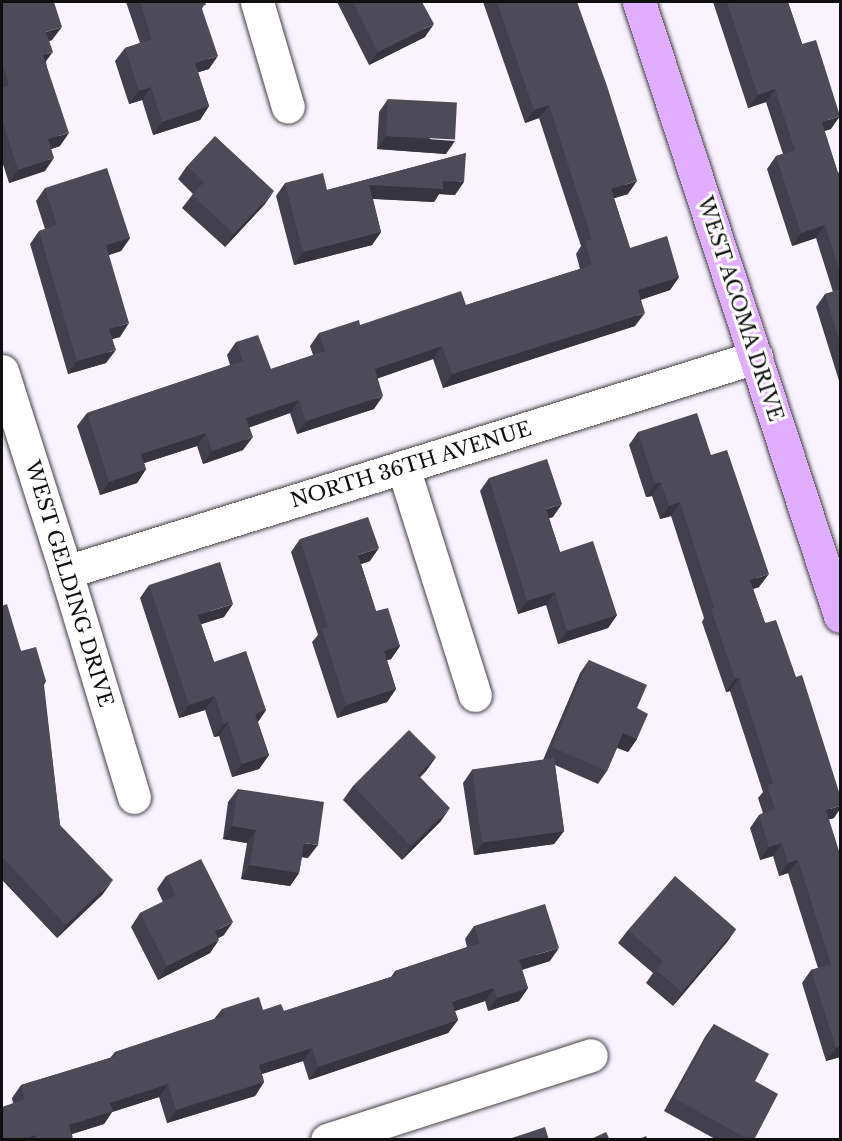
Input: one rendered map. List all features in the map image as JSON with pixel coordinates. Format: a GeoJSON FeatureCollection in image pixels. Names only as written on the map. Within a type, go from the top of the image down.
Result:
{"type":"FeatureCollection","features":[{"type":"Feature","properties":{"kind":"street"},"geometry":{"type":"LineString","coordinates":[[257,2],[288,107]]}},
{"type":"Feature","properties":{"kind":"street","name":"WEST ACOMA DRIVE"},"geometry":{"type":"LineString","coordinates":[[639,2],[840,616]]}},
{"type":"Feature","properties":{"kind":"street","name":"NORTH 36TH AVENUE"},"geometry":{"type":"LineString","coordinates":[[66,573],[756,357]]}},
{"type":"Feature","properties":{"kind":"street","name":"WEST GELDING DRIVE"},"geometry":{"type":"LineString","coordinates":[[2,371],[134,797]]}},
{"type":"Feature","properties":{"kind":"street"},"geometry":{"type":"LineString","coordinates":[[403,467],[475,695]]}},
{"type":"Feature","properties":{"kind":"street"},"geometry":{"type":"LineString","coordinates":[[327,1140],[591,1055]]}},
{"type":"Feature","properties":{"kind":"building"},"geometry":{"type":"Polygon","coordinates":[[[2,2],[54,2],[62,27],[46,32],[53,52],[43,55],[69,133],[48,139],[54,158],[18,170],[2,120],[2,88],[9,85],[2,61],[2,2]]]}},
{"type":"Feature","properties":{"kind":"building"},"geometry":{"type":"Polygon","coordinates":[[[140,2],[205,2],[206,5],[201,6],[218,56],[195,63],[209,106],[162,122],[151,87],[139,91],[125,48],[152,39],[140,2]]]}},
{"type":"Feature","properties":{"kind":"building"},"geometry":{"type":"Polygon","coordinates":[[[353,2],[422,2],[434,24],[378,52],[353,2]]]}},
{"type":"Feature","properties":{"kind":"building"},"geometry":{"type":"Polygon","coordinates":[[[497,2],[577,2],[637,181],[611,189],[630,248],[667,236],[679,277],[638,290],[645,313],[452,374],[442,346],[375,369],[383,396],[306,421],[299,400],[246,418],[253,437],[212,451],[206,433],[141,454],[146,469],[109,482],[87,413],[243,361],[236,342],[258,335],[271,369],[325,351],[319,333],[359,320],[360,325],[461,291],[466,305],[592,265],[585,241],[592,239],[549,105],[534,110],[497,2]]]}},
{"type":"Feature","properties":{"kind":"building"},"geometry":{"type":"Polygon","coordinates":[[[727,2],[788,2],[802,44],[816,40],[840,116],[822,122],[838,173],[840,172],[840,272],[825,225],[801,233],[776,156],[795,150],[775,89],[758,95],[727,2]]]}},
{"type":"Feature","properties":{"kind":"building"},"geometry":{"type":"Polygon","coordinates":[[[388,99],[457,103],[455,140],[386,136],[388,99]]]}},
{"type":"Feature","properties":{"kind":"building"},"geometry":{"type":"Polygon","coordinates":[[[215,136],[274,191],[234,234],[192,195],[204,182],[187,166],[215,136]]]}},
{"type":"Feature","properties":{"kind":"building"},"geometry":{"type":"Polygon","coordinates":[[[466,153],[464,182],[443,181],[443,189],[369,185],[381,232],[303,252],[285,183],[323,173],[327,190],[466,153]]]}},
{"type":"Feature","properties":{"kind":"building"},"geometry":{"type":"Polygon","coordinates":[[[107,168],[130,238],[106,245],[129,323],[109,329],[116,350],[77,361],[39,231],[57,225],[45,188],[107,168]]]}},
{"type":"Feature","properties":{"kind":"building"},"geometry":{"type":"Polygon","coordinates":[[[840,289],[840,343],[825,294],[840,289]]]}},
{"type":"Feature","properties":{"kind":"building"},"geometry":{"type":"Polygon","coordinates":[[[697,413],[711,455],[727,450],[769,574],[750,580],[765,623],[776,620],[796,677],[802,675],[840,795],[840,806],[826,810],[840,854],[840,1046],[836,1048],[811,970],[831,964],[798,860],[788,863],[782,843],[769,847],[759,815],[775,809],[767,785],[773,783],[739,678],[735,679],[711,609],[714,607],[680,502],[669,506],[661,482],[655,484],[638,432],[697,413]]]}},
{"type":"Feature","properties":{"kind":"building"},"geometry":{"type":"Polygon","coordinates":[[[547,459],[562,504],[546,509],[560,552],[593,541],[617,615],[567,631],[555,592],[527,601],[489,478],[547,459]]]}},
{"type":"Feature","properties":{"kind":"building"},"geometry":{"type":"Polygon","coordinates":[[[368,517],[379,548],[358,555],[376,611],[388,608],[400,646],[384,651],[396,689],[346,705],[322,629],[328,627],[300,539],[368,517]]]}},
{"type":"Feature","properties":{"kind":"building"},"geometry":{"type":"Polygon","coordinates":[[[220,562],[233,604],[198,615],[214,662],[246,651],[266,710],[255,714],[269,755],[242,764],[228,722],[224,724],[215,696],[189,705],[149,585],[220,562]]]}},
{"type":"Feature","properties":{"kind":"building"},"geometry":{"type":"Polygon","coordinates":[[[7,604],[21,651],[36,647],[46,681],[43,682],[60,825],[113,880],[66,925],[2,857],[2,606],[7,604]]]}},
{"type":"Feature","properties":{"kind":"building"},"geometry":{"type":"Polygon","coordinates":[[[589,660],[647,685],[637,708],[648,714],[637,739],[623,733],[607,771],[552,747],[589,660]]]}},
{"type":"Feature","properties":{"kind":"building"},"geometry":{"type":"Polygon","coordinates":[[[409,730],[436,757],[418,775],[450,808],[411,846],[353,786],[409,730]]]}},
{"type":"Feature","properties":{"kind":"building"},"geometry":{"type":"Polygon","coordinates":[[[554,758],[564,831],[482,843],[472,770],[554,758]]]}},
{"type":"Feature","properties":{"kind":"building"},"geometry":{"type":"Polygon","coordinates":[[[238,789],[324,802],[318,845],[304,843],[299,873],[250,865],[256,830],[232,826],[238,789]]]}},
{"type":"Feature","properties":{"kind":"building"},"geometry":{"type":"Polygon","coordinates":[[[201,859],[233,922],[215,931],[219,940],[167,966],[140,913],[176,895],[166,876],[201,859]]]}},
{"type":"Feature","properties":{"kind":"building"},"geometry":{"type":"Polygon","coordinates":[[[675,876],[736,929],[682,992],[656,970],[663,961],[628,930],[675,876]]]}},
{"type":"Feature","properties":{"kind":"building"},"geometry":{"type":"Polygon","coordinates":[[[545,904],[559,948],[519,960],[528,988],[497,998],[494,988],[452,1002],[458,1020],[318,1067],[312,1048],[259,1065],[264,1082],[176,1110],[168,1084],[110,1103],[113,1111],[69,1125],[73,1140],[37,1140],[36,1135],[22,1140],[2,1140],[2,1107],[25,1099],[21,1085],[116,1056],[115,1052],[224,1016],[222,1009],[259,997],[263,1010],[281,1004],[284,1011],[397,975],[395,971],[480,943],[474,926],[545,904]]]}},
{"type":"Feature","properties":{"kind":"building"},"geometry":{"type":"Polygon","coordinates":[[[714,1024],[769,1054],[755,1081],[778,1094],[754,1140],[750,1140],[674,1098],[714,1024]]]}},
{"type":"Feature","properties":{"kind":"building"},"geometry":{"type":"Polygon","coordinates":[[[545,1127],[549,1140],[506,1140],[545,1127]]]}},
{"type":"Feature","properties":{"kind":"building"},"geometry":{"type":"Polygon","coordinates":[[[606,1132],[610,1140],[589,1140],[606,1132]]]}}]}
